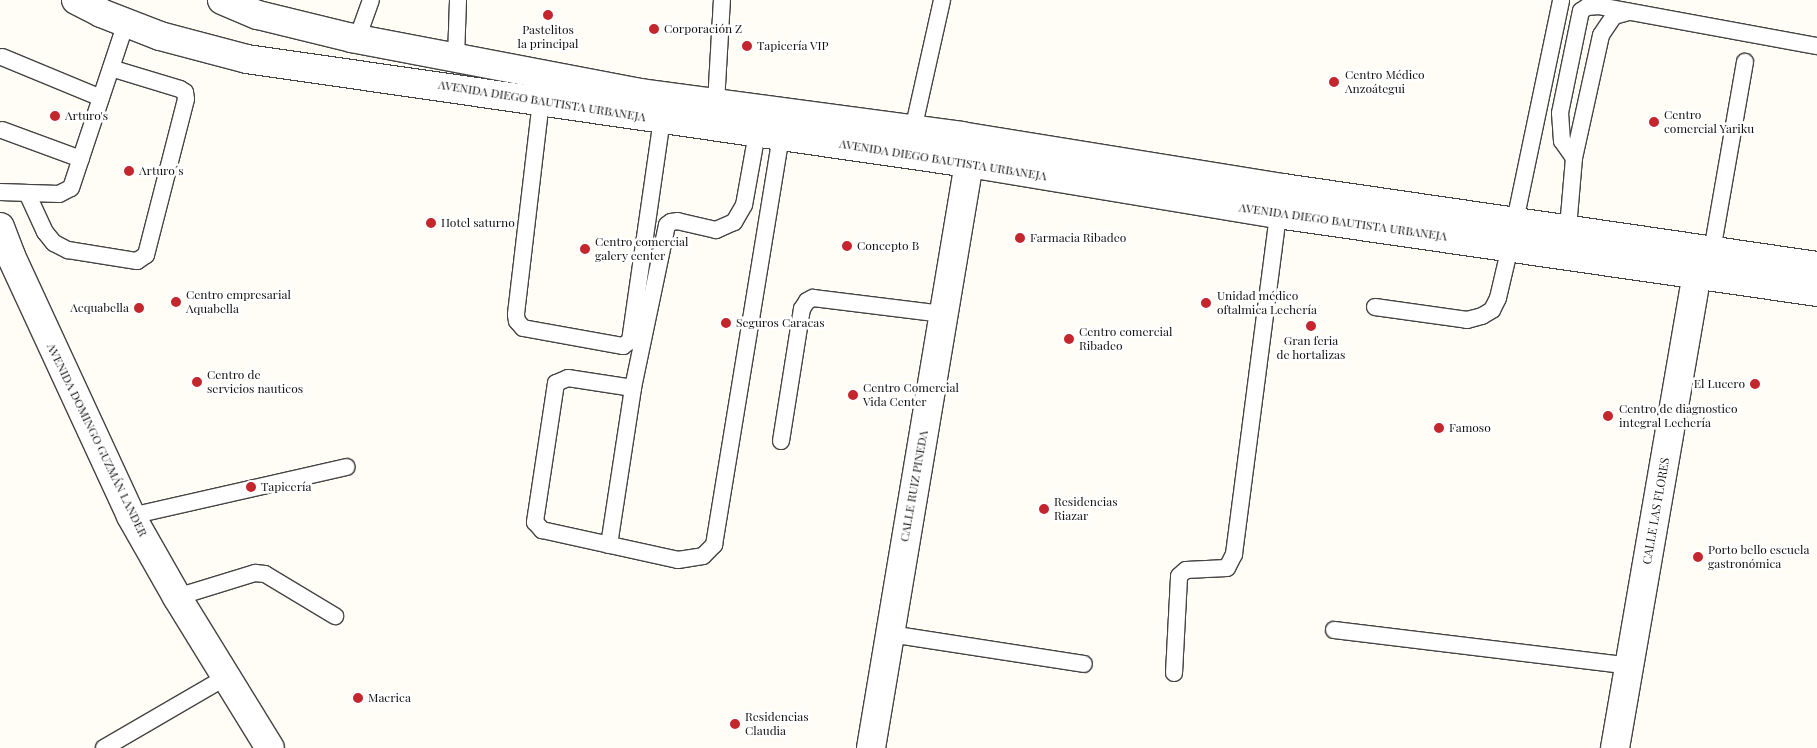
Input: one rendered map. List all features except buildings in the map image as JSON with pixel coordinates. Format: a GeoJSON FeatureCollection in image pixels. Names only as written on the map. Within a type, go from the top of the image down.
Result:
{"type":"FeatureCollection","features":[{"type":"Feature","properties":{"kind":"street","name":"AVENIDA DIEGO BAUTISTA URBANEJA"},"geometry":{"type":"LineString","coordinates":[[76,0],[160,36],[247,59],[969,163],[1278,214],[1513,234],[1568,228],[1817,266]]}},
{"type":"Feature","properties":{"kind":"street","name":"AVENIDA DIEGO BAUTISTA URBANEJA"},"geometry":{"type":"LineString","coordinates":[[222,0],[258,15],[357,39],[640,93],[962,136],[1283,188],[1697,273],[1817,292]]}},
{"type":"Feature","properties":{"kind":"street","name":"CALLE RUIZ PINEDA"},"geometry":{"type":"LineString","coordinates":[[871,748],[969,163],[962,136]]}},
{"type":"Feature","properties":{"kind":"street","name":"AVENIDA DOMINGO GUZMÁN LANDER"},"geometry":{"type":"LineString","coordinates":[[0,227],[11,256],[131,516],[177,597],[270,748]]}},
{"type":"Feature","properties":{"kind":"street","name":"CALLE LAS FLORES"},"geometry":{"type":"LineString","coordinates":[[1616,748],[1697,273]]}},
{"type":"Feature","properties":{"kind":"lane"},"geometry":{"type":"LineString","coordinates":[[357,39],[371,0]]}},
{"type":"Feature","properties":{"kind":"lane"},"geometry":{"type":"LineString","coordinates":[[456,58],[458,0]]}},
{"type":"Feature","properties":{"kind":"lane"},"geometry":{"type":"LineString","coordinates":[[716,103],[722,0]]}},
{"type":"Feature","properties":{"kind":"lane"},"geometry":{"type":"LineString","coordinates":[[913,130],[942,0]]}},
{"type":"Feature","properties":{"kind":"lane"},"geometry":{"type":"LineString","coordinates":[[1375,307],[1467,320],[1482,316],[1492,310],[1498,298],[1513,234],[1561,0]]}},
{"type":"Feature","properties":{"kind":"lane"},"geometry":{"type":"LineString","coordinates":[[1574,158],[1562,141],[1559,126],[1581,11],[1587,7],[1599,6],[1817,46]]}},
{"type":"Feature","properties":{"kind":"lane"},"geometry":{"type":"LineString","coordinates":[[1568,228],[1574,158],[1601,35],[1614,16],[1631,12]]}},
{"type":"Feature","properties":{"kind":"lane"},"geometry":{"type":"LineString","coordinates":[[0,192],[59,194],[71,188],[82,160],[126,23]]}},
{"type":"Feature","properties":{"kind":"lane"},"geometry":{"type":"LineString","coordinates":[[2,57],[101,98]]}},
{"type":"Feature","properties":{"kind":"lane"},"geometry":{"type":"LineString","coordinates":[[1712,250],[1745,62]]}},
{"type":"Feature","properties":{"kind":"lane"},"geometry":{"type":"LineString","coordinates":[[27,194],[45,232],[54,243],[68,250],[137,261],[146,255],[186,99],[184,92],[180,89],[111,68]]}},
{"type":"Feature","properties":{"kind":"lane"},"geometry":{"type":"LineString","coordinates":[[541,101],[516,315],[517,322],[523,328],[623,346],[630,341],[662,119]]}},
{"type":"Feature","properties":{"kind":"lane"},"geometry":{"type":"LineString","coordinates":[[2,130],[82,160]]}},
{"type":"Feature","properties":{"kind":"lane"},"geometry":{"type":"LineString","coordinates":[[633,388],[568,378],[556,383],[534,522],[542,530],[678,560],[703,556],[714,545],[769,135]]}},
{"type":"Feature","properties":{"kind":"lane"},"geometry":{"type":"LineString","coordinates":[[609,545],[633,388],[668,225],[671,222],[678,221],[716,230],[734,222],[744,205],[769,135]]}},
{"type":"Feature","properties":{"kind":"lane"},"geometry":{"type":"LineString","coordinates":[[1174,673],[1179,576],[1186,570],[1227,568],[1234,554],[1278,214]]}},
{"type":"Feature","properties":{"kind":"lane"},"geometry":{"type":"LineString","coordinates":[[782,441],[802,309],[807,301],[813,298],[943,314]]}},
{"type":"Feature","properties":{"kind":"lane"},"geometry":{"type":"LineString","coordinates":[[131,516],[347,467]]}},
{"type":"Feature","properties":{"kind":"lane"},"geometry":{"type":"LineString","coordinates":[[177,597],[255,573],[265,574],[335,616]]}},
{"type":"Feature","properties":{"kind":"lane"},"geometry":{"type":"LineString","coordinates":[[1334,630],[1630,666]]}},
{"type":"Feature","properties":{"kind":"lane"},"geometry":{"type":"LineString","coordinates":[[890,634],[1084,664]]}},
{"type":"Feature","properties":{"kind":"lane"},"geometry":{"type":"LineString","coordinates":[[104,748],[226,677]]}},
{"type":"Feature","properties":{"kind":"place","name":"Pastelitos la principal"},"geometry":{"type":"Point","coordinates":[548,15]}},
{"type":"Feature","properties":{"kind":"place","name":"Corporación Z"},"geometry":{"type":"Point","coordinates":[654,29]}},
{"type":"Feature","properties":{"kind":"place","name":"Tapicería VIP"},"geometry":{"type":"Point","coordinates":[747,46]}},
{"type":"Feature","properties":{"kind":"place","name":"Centro Médico Anzoátegui"},"geometry":{"type":"Point","coordinates":[1334,82]}},
{"type":"Feature","properties":{"kind":"place","name":"Arturo's"},"geometry":{"type":"Point","coordinates":[55,116]}},
{"type":"Feature","properties":{"kind":"place","name":"Centro comercial Yariku"},"geometry":{"type":"Point","coordinates":[1654,122]}},
{"type":"Feature","properties":{"kind":"place","name":"Arturo´s"},"geometry":{"type":"Point","coordinates":[129,171]}},
{"type":"Feature","properties":{"kind":"place","name":"Hotel saturno"},"geometry":{"type":"Point","coordinates":[431,223]}},
{"type":"Feature","properties":{"kind":"place","name":"Farmacia Ribadeo"},"geometry":{"type":"Point","coordinates":[1020,238]}},
{"type":"Feature","properties":{"kind":"place","name":"Concepto B"},"geometry":{"type":"Point","coordinates":[847,246]}},
{"type":"Feature","properties":{"kind":"place","name":"Centro comercial galery center"},"geometry":{"type":"Point","coordinates":[585,249]}},
{"type":"Feature","properties":{"kind":"place","name":"Centro empresarial Aquabella"},"geometry":{"type":"Point","coordinates":[176,302]}},
{"type":"Feature","properties":{"kind":"place","name":"Unidad médico oftalmica Lechería"},"geometry":{"type":"Point","coordinates":[1206,303]}},
{"type":"Feature","properties":{"kind":"place","name":"Acquabella"},"geometry":{"type":"Point","coordinates":[139,308]}},
{"type":"Feature","properties":{"kind":"place","name":"Seguros Caracas"},"geometry":{"type":"Point","coordinates":[726,323]}},
{"type":"Feature","properties":{"kind":"place","name":"Gran feria de hortalizas"},"geometry":{"type":"Point","coordinates":[1311,326]}},
{"type":"Feature","properties":{"kind":"place","name":"Centro comercial Ribadeo"},"geometry":{"type":"Point","coordinates":[1069,339]}},
{"type":"Feature","properties":{"kind":"place","name":"Centro de servicios nauticos"},"geometry":{"type":"Point","coordinates":[197,382]}},
{"type":"Feature","properties":{"kind":"place","name":"El Lucero"},"geometry":{"type":"Point","coordinates":[1755,384]}},
{"type":"Feature","properties":{"kind":"place","name":"Centro Comercial Vida Center"},"geometry":{"type":"Point","coordinates":[853,395]}},
{"type":"Feature","properties":{"kind":"place","name":"Centro de diagnostico integral Lechería"},"geometry":{"type":"Point","coordinates":[1608,416]}},
{"type":"Feature","properties":{"kind":"place","name":"Famoso"},"geometry":{"type":"Point","coordinates":[1439,428]}},
{"type":"Feature","properties":{"kind":"place","name":"Tapicería"},"geometry":{"type":"Point","coordinates":[251,487]}},
{"type":"Feature","properties":{"kind":"place","name":"Residencias Riazar"},"geometry":{"type":"Point","coordinates":[1044,509]}},
{"type":"Feature","properties":{"kind":"place","name":"Porto bello escuela gastronómica"},"geometry":{"type":"Point","coordinates":[1698,557]}},
{"type":"Feature","properties":{"kind":"place","name":"Macrica"},"geometry":{"type":"Point","coordinates":[358,698]}},
{"type":"Feature","properties":{"kind":"place","name":"Residencias Claudia"},"geometry":{"type":"Point","coordinates":[735,724]}}]}
